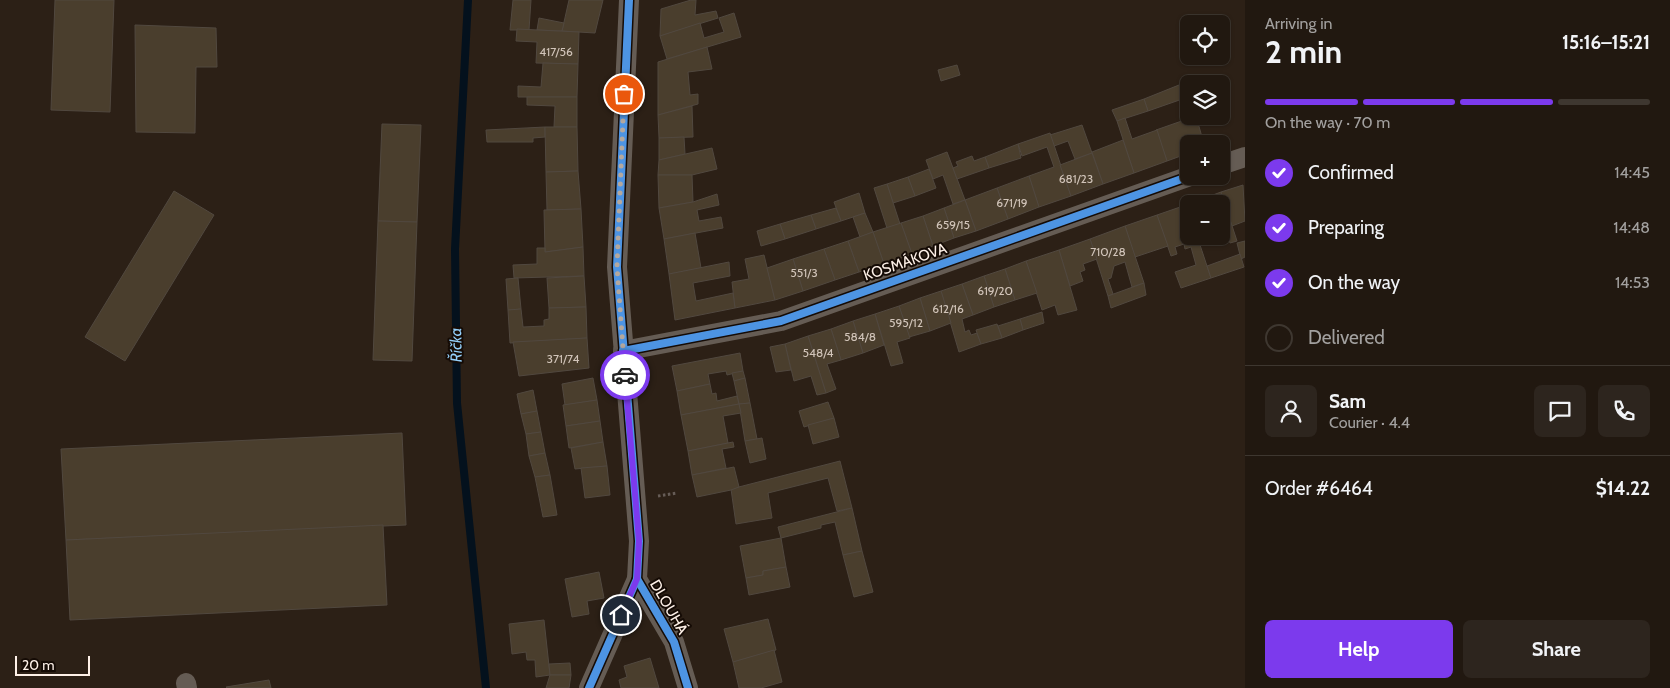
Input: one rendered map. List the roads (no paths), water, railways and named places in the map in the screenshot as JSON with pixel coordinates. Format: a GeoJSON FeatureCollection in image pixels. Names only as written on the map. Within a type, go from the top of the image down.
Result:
{"type":"FeatureCollection","features":[{"type":"Feature","properties":{"kind":"street","name":"DLOUHÁ"},"geometry":{"type":"LineString","coordinates":[[630,0],[617,267],[639,541],[637,579],[674,642],[688,688]]}},
{"type":"Feature","properties":{"kind":"street"},"geometry":{"type":"LineString","coordinates":[[1230,162],[1245,157]]}},
{"type":"Feature","properties":{"kind":"street","name":"KOSMÁKOVA"},"geometry":{"type":"LineString","coordinates":[[623,351],[781,321],[1180,180]]}},
{"type":"Feature","properties":{"kind":"street"},"geometry":{"type":"LineString","coordinates":[[588,688],[637,579]]}},
{"type":"Feature","properties":{"kind":"waterway","name":"Říčka"},"geometry":{"type":"LineString","coordinates":[[468,0],[455,249],[457,403],[486,688]]}}]}
